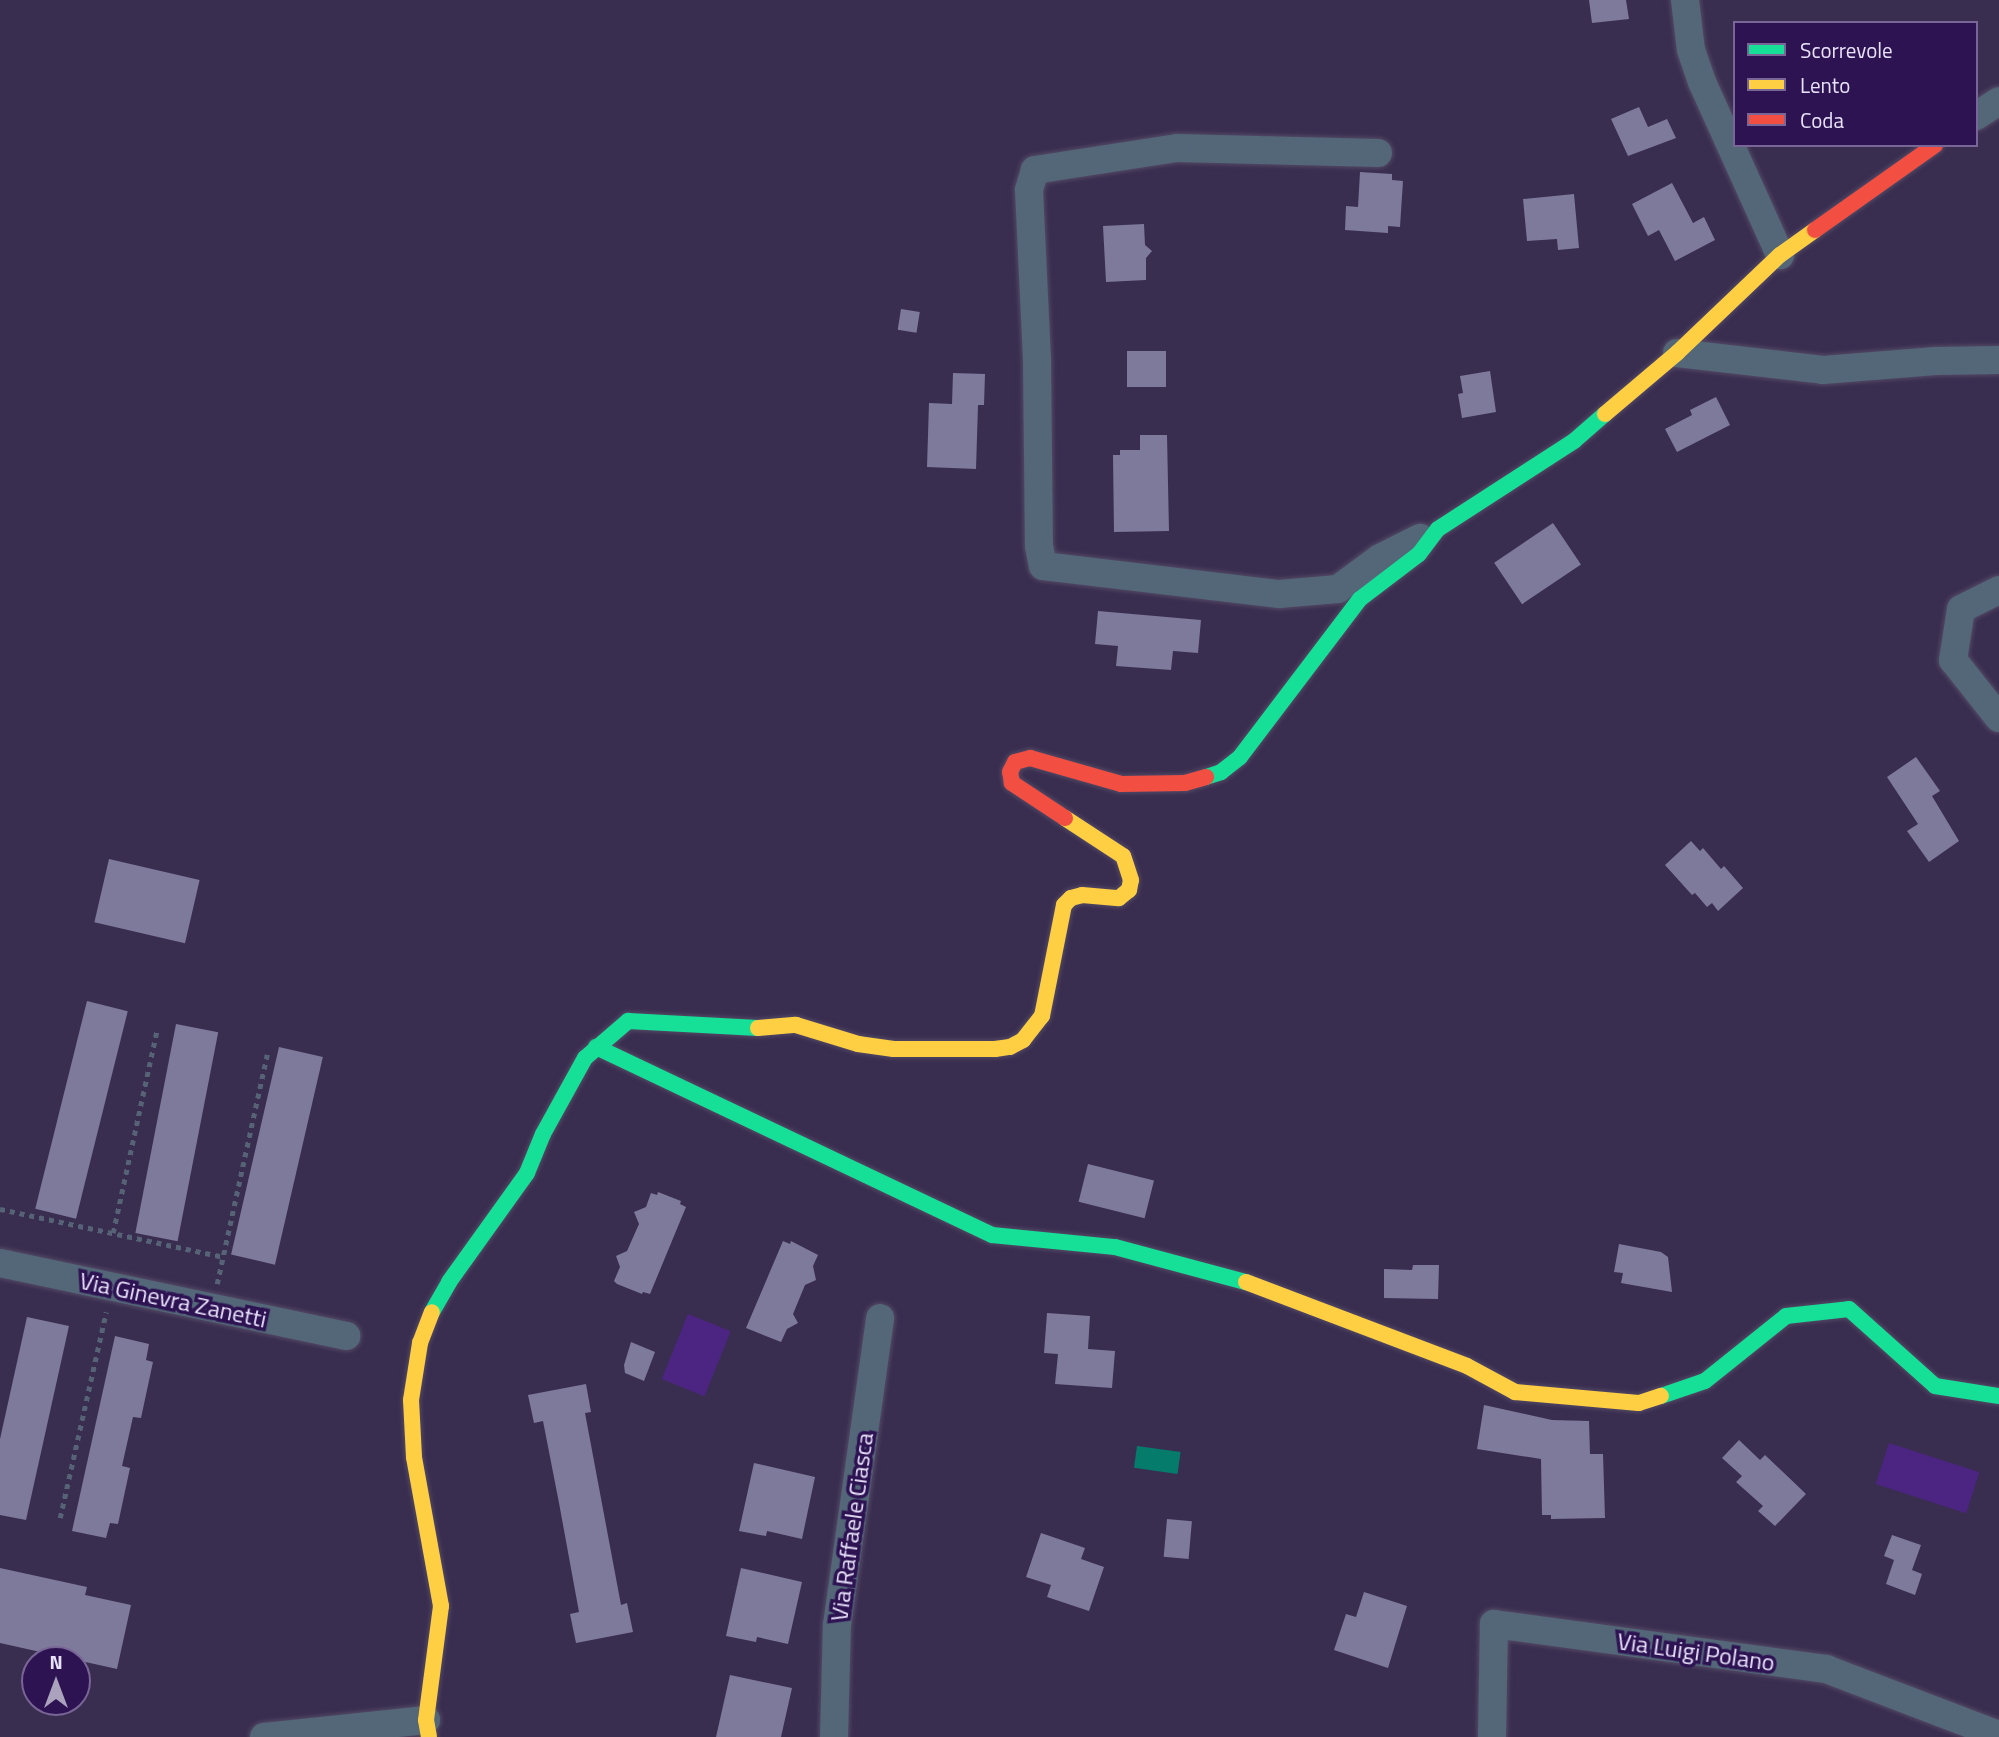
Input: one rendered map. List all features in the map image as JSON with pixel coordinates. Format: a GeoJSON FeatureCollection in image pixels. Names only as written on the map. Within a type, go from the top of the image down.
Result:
{"type":"FeatureCollection","features":[{"type":"Feature","properties":{"kind":"street"},"geometry":{"type":"LineString","coordinates":[[1685,0],[1691,50],[1702,82],[1780,255]]}},
{"type":"Feature","properties":{"kind":"street"},"geometry":{"type":"LineString","coordinates":[[1978,115],[1999,102]]}},
{"type":"Feature","properties":{"kind":"street"},"geometry":{"type":"LineString","coordinates":[[1378,153],[1177,148],[1035,170],[1029,190],[1037,360],[1039,546],[1044,566],[1279,594],[1338,589],[1380,558],[1438,529],[1574,440],[1677,353],[1780,255],[1932,147]]}},
{"type":"Feature","properties":{"kind":"street"},"geometry":{"type":"LineString","coordinates":[[1677,353],[1823,370],[1936,361],[1999,360]]}},
{"type":"Feature","properties":{"kind":"street"},"geometry":{"type":"LineString","coordinates":[[264,1737],[428,1728],[441,1606],[414,1457],[411,1401],[420,1343],[436,1303],[527,1173],[543,1134],[585,1058],[628,1021],[652,1020],[754,1028],[796,1025],[858,1044],[894,1049],[995,1049],[1010,1047],[1023,1040],[1042,1016],[1063,905],[1071,898],[1082,895],[1119,898],[1129,890],[1131,880],[1123,856],[1012,783],[1010,772],[1015,762],[1030,758],[1121,784],[1185,783],[1221,772],[1240,757],[1360,599],[1419,554],[1438,529]]}},
{"type":"Feature","properties":{"kind":"street"},"geometry":{"type":"LineString","coordinates":[[1999,590],[1961,609],[1953,660],[1999,718]]}},
{"type":"Feature","properties":{"kind":"street"},"geometry":{"type":"LineString","coordinates":[[596,1047],[992,1235],[1115,1247],[1243,1282],[1466,1366],[1515,1392],[1639,1403],[1705,1381],[1786,1316],[1849,1309],[1936,1386],[1999,1396]]}},
{"type":"Feature","properties":{"kind":"street","name":"Via Ginevra Zanetti"},"geometry":{"type":"LineString","coordinates":[[0,1263],[346,1336]]}},
{"type":"Feature","properties":{"kind":"street","name":"Via Raffaele Ciasca"},"geometry":{"type":"LineString","coordinates":[[834,1737],[837,1625],[880,1318]]}},
{"type":"Feature","properties":{"kind":"street","name":"Via Luigi Polano"},"geometry":{"type":"LineString","coordinates":[[1492,1737],[1494,1624],[1826,1669],[1999,1735]]}},
{"type":"Feature","properties":{"kind":"path"},"geometry":{"type":"LineString","coordinates":[[113,1233],[157,1029]]}},
{"type":"Feature","properties":{"kind":"path"},"geometry":{"type":"LineString","coordinates":[[212,1308],[267,1054]]}},
{"type":"Feature","properties":{"kind":"path"},"geometry":{"type":"LineString","coordinates":[[0,1209],[223,1257]]}},
{"type":"Feature","properties":{"kind":"path"},"geometry":{"type":"LineString","coordinates":[[60,1518],[112,1287]]}},
{"type":"Feature","properties":{"kind":"shaded area"},"geometry":{"type":"Polygon","coordinates":[[[688,1314],[731,1331],[704,1396],[662,1379],[688,1314]]]}},
{"type":"Feature","properties":{"kind":"shaded area"},"geometry":{"type":"Polygon","coordinates":[[[1889,1443],[1979,1472],[1966,1513],[1876,1484],[1889,1443]]]}},
{"type":"Feature","properties":{"kind":"shaded area"},"geometry":{"type":"Polygon","coordinates":[[[1137,1446],[1181,1452],[1178,1474],[1134,1468],[1137,1446]]]}},
{"type":"Feature","properties":{"kind":"building"},"geometry":{"type":"Polygon","coordinates":[[[1589,0],[1626,0],[1629,19],[1592,23],[1589,0]]]}},
{"type":"Feature","properties":{"kind":"building"},"geometry":{"type":"Polygon","coordinates":[[[1639,107],[1648,127],[1667,119],[1676,138],[1628,156],[1611,119],[1639,107]]]}},
{"type":"Feature","properties":{"kind":"building"},"geometry":{"type":"Polygon","coordinates":[[[1360,172],[1392,174],[1392,180],[1403,181],[1400,227],[1388,226],[1388,233],[1345,230],[1346,206],[1358,207],[1360,172]]]}},
{"type":"Feature","properties":{"kind":"building"},"geometry":{"type":"Polygon","coordinates":[[[1672,183],[1693,223],[1704,217],[1715,240],[1675,261],[1659,230],[1648,236],[1632,204],[1672,183]]]}},
{"type":"Feature","properties":{"kind":"building"},"geometry":{"type":"Polygon","coordinates":[[[1574,194],[1579,248],[1558,250],[1557,239],[1527,241],[1523,199],[1574,194]]]}},
{"type":"Feature","properties":{"kind":"building"},"geometry":{"type":"Polygon","coordinates":[[[1144,224],[1145,245],[1152,251],[1146,258],[1146,280],[1106,282],[1103,226],[1144,224]]]}},
{"type":"Feature","properties":{"kind":"building"},"geometry":{"type":"Polygon","coordinates":[[[901,309],[920,312],[916,333],[898,330],[901,309]]]}},
{"type":"Feature","properties":{"kind":"building"},"geometry":{"type":"Polygon","coordinates":[[[1127,351],[1166,351],[1166,387],[1127,387],[1127,351]]]}},
{"type":"Feature","properties":{"kind":"building"},"geometry":{"type":"Polygon","coordinates":[[[1490,371],[1496,412],[1462,418],[1458,394],[1463,393],[1460,376],[1490,371]]]}},
{"type":"Feature","properties":{"kind":"building"},"geometry":{"type":"Polygon","coordinates":[[[953,373],[985,374],[984,405],[978,405],[976,469],[927,467],[929,403],[952,404],[953,373]]]}},
{"type":"Feature","properties":{"kind":"building"},"geometry":{"type":"Polygon","coordinates":[[[1716,397],[1730,425],[1677,452],[1665,429],[1692,415],[1690,410],[1716,397]]]}},
{"type":"Feature","properties":{"kind":"building"},"geometry":{"type":"Polygon","coordinates":[[[1140,435],[1167,435],[1169,531],[1114,532],[1113,455],[1120,455],[1120,450],[1140,450],[1140,435]]]}},
{"type":"Feature","properties":{"kind":"building"},"geometry":{"type":"Polygon","coordinates":[[[1553,523],[1581,564],[1522,604],[1494,563],[1553,523]]]}},
{"type":"Feature","properties":{"kind":"building"},"geometry":{"type":"Polygon","coordinates":[[[1098,611],[1201,620],[1198,653],[1173,651],[1171,670],[1116,666],[1118,646],[1095,644],[1098,611]]]}},
{"type":"Feature","properties":{"kind":"building"},"geometry":{"type":"Polygon","coordinates":[[[1916,757],[1940,791],[1932,796],[1959,841],[1929,862],[1907,831],[1918,824],[1887,777],[1916,757]]]}},
{"type":"Feature","properties":{"kind":"building"},"geometry":{"type":"Polygon","coordinates":[[[1691,841],[1700,851],[1703,848],[1721,869],[1724,866],[1743,888],[1718,911],[1712,903],[1707,907],[1695,893],[1692,895],[1665,865],[1691,841]]]}},
{"type":"Feature","properties":{"kind":"building"},"geometry":{"type":"Polygon","coordinates":[[[109,859],[200,880],[185,943],[94,922],[109,859]]]}},
{"type":"Feature","properties":{"kind":"building"},"geometry":{"type":"Polygon","coordinates":[[[87,1001],[128,1011],[76,1219],[35,1209],[87,1001]]]}},
{"type":"Feature","properties":{"kind":"building"},"geometry":{"type":"Polygon","coordinates":[[[176,1024],[218,1032],[178,1241],[135,1233],[176,1024]]]}},
{"type":"Feature","properties":{"kind":"building"},"geometry":{"type":"Polygon","coordinates":[[[279,1047],[323,1057],[275,1265],[231,1255],[279,1047]]]}},
{"type":"Feature","properties":{"kind":"building"},"geometry":{"type":"Polygon","coordinates":[[[1088,1164],[1154,1180],[1145,1218],[1079,1202],[1088,1164]]]}},
{"type":"Feature","properties":{"kind":"building"},"geometry":{"type":"Polygon","coordinates":[[[658,1192],[681,1201],[680,1204],[686,1207],[650,1294],[642,1294],[614,1281],[620,1267],[616,1256],[627,1251],[639,1224],[634,1212],[646,1207],[651,1193],[657,1195],[658,1192]]]}},
{"type":"Feature","properties":{"kind":"building"},"geometry":{"type":"Polygon","coordinates":[[[783,1241],[790,1244],[791,1241],[818,1255],[813,1266],[816,1280],[805,1285],[793,1314],[798,1323],[787,1329],[781,1342],[746,1328],[783,1241]]]}},
{"type":"Feature","properties":{"kind":"building"},"geometry":{"type":"Polygon","coordinates":[[[1619,1244],[1661,1252],[1668,1257],[1672,1292],[1621,1283],[1623,1273],[1614,1272],[1619,1244]]]}},
{"type":"Feature","properties":{"kind":"building"},"geometry":{"type":"Polygon","coordinates":[[[1413,1265],[1439,1265],[1438,1299],[1384,1298],[1384,1269],[1412,1270],[1413,1265]]]}},
{"type":"Feature","properties":{"kind":"building"},"geometry":{"type":"Polygon","coordinates":[[[1047,1313],[1090,1316],[1088,1349],[1115,1351],[1112,1388],[1055,1384],[1058,1354],[1044,1353],[1047,1313]]]}},
{"type":"Feature","properties":{"kind":"building"},"geometry":{"type":"Polygon","coordinates":[[[27,1317],[69,1326],[26,1520],[0,1515],[0,1439],[27,1317]]]}},
{"type":"Feature","properties":{"kind":"building"},"geometry":{"type":"Polygon","coordinates":[[[115,1336],[149,1344],[146,1360],[153,1362],[141,1418],[133,1417],[122,1466],[130,1468],[118,1524],[110,1523],[106,1538],[72,1531],[115,1336]]]}},
{"type":"Feature","properties":{"kind":"building"},"geometry":{"type":"Polygon","coordinates":[[[631,1342],[655,1352],[644,1381],[625,1373],[624,1365],[631,1342]]]}},
{"type":"Feature","properties":{"kind":"building"},"geometry":{"type":"Polygon","coordinates":[[[586,1384],[591,1412],[585,1413],[621,1605],[627,1603],[633,1632],[576,1643],[570,1614],[579,1612],[559,1503],[543,1421],[534,1423],[528,1395],[586,1384]]]}},
{"type":"Feature","properties":{"kind":"building"},"geometry":{"type":"Polygon","coordinates":[[[1484,1405],[1552,1420],[1589,1421],[1590,1454],[1603,1454],[1605,1518],[1551,1519],[1551,1515],[1542,1515],[1541,1459],[1477,1449],[1484,1405]]]}},
{"type":"Feature","properties":{"kind":"building"},"geometry":{"type":"Polygon","coordinates":[[[1739,1440],[1760,1460],[1765,1455],[1806,1494],[1775,1526],[1758,1511],[1763,1506],[1736,1482],[1742,1476],[1722,1458],[1739,1440]]]}},
{"type":"Feature","properties":{"kind":"building"},"geometry":{"type":"Polygon","coordinates":[[[754,1463],[815,1477],[802,1539],[767,1531],[766,1536],[739,1531],[754,1463]]]}},
{"type":"Feature","properties":{"kind":"building"},"geometry":{"type":"Polygon","coordinates":[[[1167,1519],[1192,1521],[1189,1559],[1164,1557],[1167,1519]]]}},
{"type":"Feature","properties":{"kind":"building"},"geometry":{"type":"Polygon","coordinates":[[[1041,1533],[1085,1548],[1081,1559],[1104,1567],[1089,1611],[1047,1597],[1051,1585],[1026,1577],[1041,1533]]]}},
{"type":"Feature","properties":{"kind":"building"},"geometry":{"type":"Polygon","coordinates":[[[1892,1535],[1921,1545],[1912,1570],[1922,1574],[1915,1595],[1886,1584],[1894,1560],[1884,1556],[1892,1535]]]}},
{"type":"Feature","properties":{"kind":"building"},"geometry":{"type":"Polygon","coordinates":[[[0,1568],[87,1587],[85,1595],[131,1605],[117,1669],[91,1663],[91,1646],[21,1648],[0,1643],[0,1568]]]}},
{"type":"Feature","properties":{"kind":"building"},"geometry":{"type":"Polygon","coordinates":[[[741,1568],[802,1582],[788,1644],[757,1637],[756,1642],[726,1636],[741,1568]]]}},
{"type":"Feature","properties":{"kind":"building"},"geometry":{"type":"Polygon","coordinates":[[[1364,1592],[1407,1606],[1388,1668],[1334,1650],[1346,1614],[1356,1617],[1364,1592]]]}},
{"type":"Feature","properties":{"kind":"building"},"geometry":{"type":"Polygon","coordinates":[[[730,1675],[792,1688],[781,1737],[716,1737],[730,1675]]]}},
{"type":"Feature","properties":{"kind":"traffic: fast"},"geometry":{"type":"LineString","coordinates":[[1206,777],[1221,772],[1240,757],[1360,599],[1419,554],[1438,529],[1574,441],[1605,414]]}},
{"type":"Feature","properties":{"kind":"traffic: fast"},"geometry":{"type":"LineString","coordinates":[[432,1312],[449,1282],[527,1173],[543,1134],[585,1058],[628,1021],[758,1028]]}},
{"type":"Feature","properties":{"kind":"traffic: fast"},"geometry":{"type":"LineString","coordinates":[[596,1047],[992,1235],[1115,1247],[1246,1282]]}},
{"type":"Feature","properties":{"kind":"traffic: fast"},"geometry":{"type":"LineString","coordinates":[[1661,1396],[1705,1381],[1786,1316],[1849,1309],[1935,1386],[1999,1396]]}},
{"type":"Feature","properties":{"kind":"traffic: slow"},"geometry":{"type":"LineString","coordinates":[[1605,414],[1677,353],[1780,255],[1815,230]]}},
{"type":"Feature","properties":{"kind":"traffic: slow"},"geometry":{"type":"LineString","coordinates":[[758,1028],[796,1025],[858,1044],[894,1049],[995,1049],[1010,1047],[1023,1040],[1042,1016],[1064,905],[1071,898],[1082,895],[1119,898],[1129,890],[1131,880],[1123,856],[1065,818]]}},
{"type":"Feature","properties":{"kind":"traffic: slow"},"geometry":{"type":"LineString","coordinates":[[1246,1282],[1467,1366],[1515,1392],[1639,1403],[1661,1396]]}},
{"type":"Feature","properties":{"kind":"traffic: slow"},"geometry":{"type":"LineString","coordinates":[[429,1737],[426,1720],[441,1606],[414,1457],[411,1400],[420,1343],[432,1312]]}},
{"type":"Feature","properties":{"kind":"traffic: jam"},"geometry":{"type":"LineString","coordinates":[[1815,230],[1932,147]]}},
{"type":"Feature","properties":{"kind":"traffic: jam"},"geometry":{"type":"LineString","coordinates":[[1065,818],[1012,783],[1010,772],[1015,762],[1030,758],[1121,784],[1185,783],[1206,777]]}}]}
